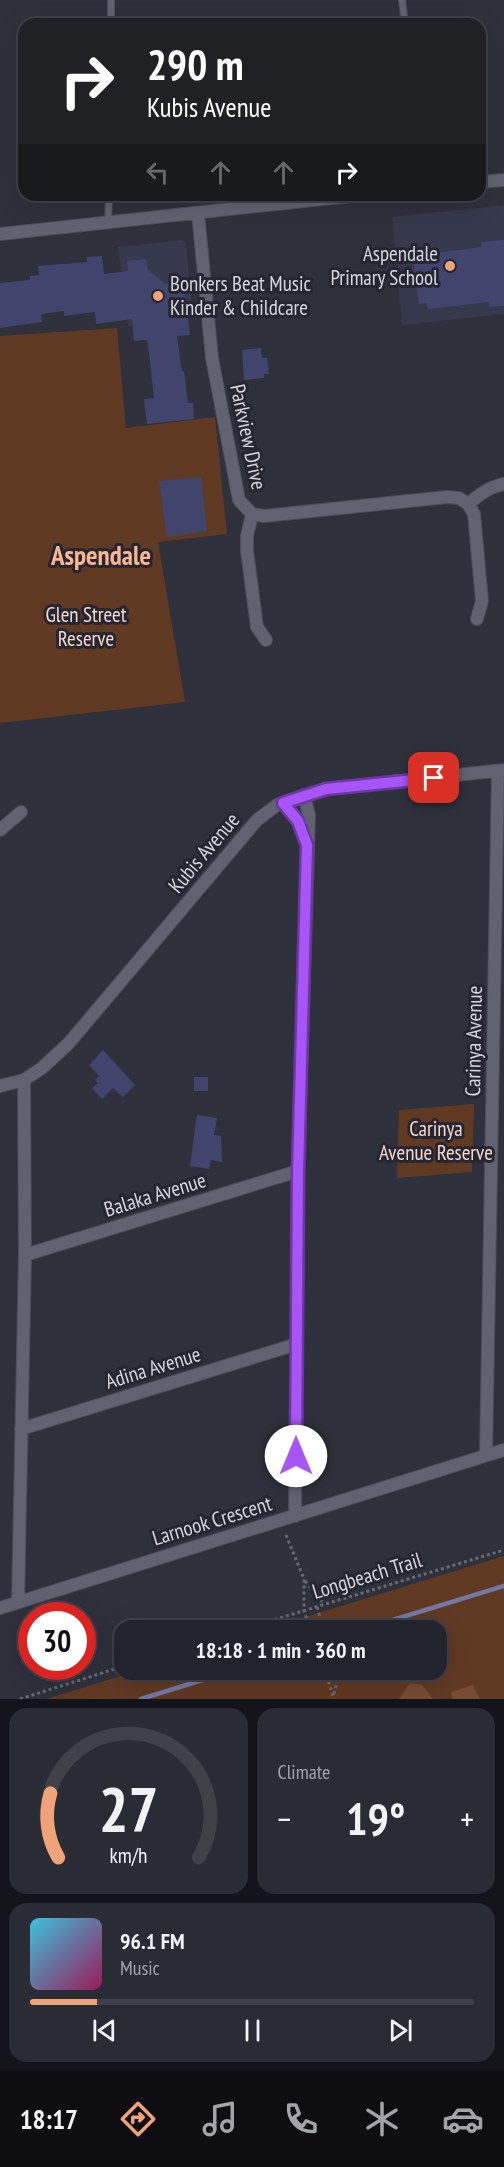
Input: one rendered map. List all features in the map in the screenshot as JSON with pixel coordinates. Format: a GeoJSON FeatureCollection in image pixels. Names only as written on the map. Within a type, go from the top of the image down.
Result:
{"type":"FeatureCollection","features":[{"type":"Feature","properties":{"kind":"street"},"geometry":{"type":"LineString","coordinates":[[486,182],[504,180]]}},
{"type":"Feature","properties":{"kind":"street"},"geometry":{"type":"LineString","coordinates":[[0,234],[306,201]]}},
{"type":"Feature","properties":{"kind":"street","name":"Parkview Drive"},"geometry":{"type":"LineString","coordinates":[[198,213],[212,358],[239,500],[252,514],[264,516],[447,497],[459,498],[468,504]]}},
{"type":"Feature","properties":{"kind":"street"},"geometry":{"type":"LineString","coordinates":[[477,619],[482,601],[474,514],[468,504],[481,493],[503,484]]}},
{"type":"Feature","properties":{"kind":"street"},"geometry":{"type":"LineString","coordinates":[[252,514],[247,536],[247,551],[257,627],[266,640]]}},
{"type":"Feature","properties":{"kind":"street","name":"Kubis Avenue"},"geometry":{"type":"LineString","coordinates":[[0,1086],[24,1080],[42,1068],[69,1043],[257,820],[283,803],[326,789],[501,771]]}},
{"type":"Feature","properties":{"kind":"street","name":"Carinya Avenue"},"geometry":{"type":"LineString","coordinates":[[486,1455],[501,771]]}},
{"type":"Feature","properties":{"kind":"street"},"geometry":{"type":"LineString","coordinates":[[295,1516],[298,1171],[309,815],[304,795]]}},
{"type":"Feature","properties":{"kind":"street"},"geometry":{"type":"LineString","coordinates":[[283,803],[298,821],[307,845]]}},
{"type":"Feature","properties":{"kind":"street"},"geometry":{"type":"LineString","coordinates":[[0,830],[21,812]]}},
{"type":"Feature","properties":{"kind":"street"},"geometry":{"type":"LineString","coordinates":[[18,1602],[25,1255],[24,1080]]}},
{"type":"Feature","properties":{"kind":"street","name":"Balaka Avenue"},"geometry":{"type":"LineString","coordinates":[[25,1255],[298,1171]]}},
{"type":"Feature","properties":{"kind":"street","name":"Adina Avenue"},"geometry":{"type":"LineString","coordinates":[[21,1429],[297,1344]]}},
{"type":"Feature","properties":{"kind":"street","name":"Larnook Crescent"},"geometry":{"type":"LineString","coordinates":[[0,1608],[504,1450]]}},
{"type":"Feature","properties":{"kind":"lane"},"geometry":{"type":"LineString","coordinates":[[111,0],[111,18]]}},
{"type":"Feature","properties":{"kind":"lane"},"geometry":{"type":"LineString","coordinates":[[402,0],[404,18]]}},
{"type":"Feature","properties":{"kind":"lane"},"geometry":{"type":"LineString","coordinates":[[108,223],[109,201]]}},
{"type":"Feature","properties":{"kind":"path"},"geometry":{"type":"LineString","coordinates":[[286,1535],[304,1579],[324,1604]]}},
{"type":"Feature","properties":{"kind":"path","name":"Longbeach Trail"},"geometry":{"type":"LineString","coordinates":[[274,1620],[504,1550]]}},
{"type":"Feature","properties":{"kind":"path"},"geometry":{"type":"LineString","coordinates":[[304,1579],[304,1611],[307,1620]]}},
{"type":"Feature","properties":{"kind":"path"},"geometry":{"type":"LineString","coordinates":[[317,1607],[321,1620]]}},
{"type":"Feature","properties":{"kind":"path"},"geometry":{"type":"LineString","coordinates":[[20,1699],[114,1669]]}},
{"type":"Feature","properties":{"kind":"path"},"geometry":{"type":"LineString","coordinates":[[328,1680],[334,1699]]}},
{"type":"Feature","properties":{"kind":"path"},"geometry":{"type":"LineString","coordinates":[[334,1699],[333,1691],[338,1680]]}},
{"type":"Feature","properties":{"kind":"shaded area","name":"Aspendale Primary School"},"geometry":{"type":"Polygon","coordinates":[[[504,205],[504,314],[402,325],[392,217],[504,205]]]}},
{"type":"Feature","properties":{"kind":"shaded area"},"geometry":{"type":"Polygon","coordinates":[[[183,240],[186,245],[193,318],[128,326],[118,247],[183,240]]]}},
{"type":"Feature","properties":{"kind":"shaded area"},"geometry":{"type":"Polygon","coordinates":[[[410,1683],[422,1685],[433,1699],[399,1699],[410,1683]]]}},
{"type":"Feature","properties":{"kind":"shaded area"},"geometry":{"type":"Polygon","coordinates":[[[473,1685],[480,1699],[452,1699],[451,1692],[473,1685]]]}},
{"type":"Feature","properties":{"kind":"green space","name":"Glen Street Reserve"},"geometry":{"type":"Polygon","coordinates":[[[117,328],[126,428],[215,417],[227,534],[158,542],[185,702],[0,723],[0,336],[117,328]]]}},
{"type":"Feature","properties":{"kind":"green space","name":"Carinya Avenue Reserve"},"geometry":{"type":"Polygon","coordinates":[[[474,1104],[472,1172],[397,1178],[399,1110],[474,1104]]]}},
{"type":"Feature","properties":{"kind":"green space"},"geometry":{"type":"Polygon","coordinates":[[[504,1556],[504,1699],[46,1699],[114,1678],[114,1680],[447,1680],[447,1620],[296,1620],[504,1556]]]}},
{"type":"Feature","properties":{"kind":"building"},"geometry":{"type":"Polygon","coordinates":[[[504,240],[504,306],[489,307],[489,302],[428,309],[427,303],[419,304],[413,262],[420,261],[420,255],[482,247],[481,242],[504,240]]]}},
{"type":"Feature","properties":{"kind":"building"},"geometry":{"type":"Polygon","coordinates":[[[102,256],[104,274],[128,271],[127,261],[146,259],[147,269],[165,284],[184,282],[190,335],[177,336],[188,403],[193,403],[194,419],[147,424],[144,399],[154,398],[149,353],[147,340],[134,341],[132,319],[96,324],[95,312],[64,316],[64,311],[41,314],[42,322],[0,328],[0,283],[30,280],[30,276],[39,275],[38,266],[87,262],[87,257],[102,256]]]}},
{"type":"Feature","properties":{"kind":"building"},"geometry":{"type":"Polygon","coordinates":[[[261,348],[262,358],[267,358],[269,374],[264,374],[264,378],[244,380],[242,350],[261,348]]]}},
{"type":"Feature","properties":{"kind":"building"},"geometry":{"type":"Polygon","coordinates":[[[201,477],[207,531],[167,537],[159,481],[201,477]]]}},
{"type":"Feature","properties":{"kind":"building"},"geometry":{"type":"Polygon","coordinates":[[[103,1050],[135,1085],[123,1097],[113,1088],[102,1099],[92,1088],[98,1083],[95,1080],[99,1076],[89,1065],[103,1050]]]}},
{"type":"Feature","properties":{"kind":"building"},"geometry":{"type":"Polygon","coordinates":[[[194,1077],[208,1077],[208,1091],[194,1091],[194,1077]]]}},
{"type":"Feature","properties":{"kind":"building"},"geometry":{"type":"Polygon","coordinates":[[[197,1115],[217,1118],[214,1135],[221,1136],[222,1162],[211,1160],[209,1169],[190,1166],[197,1115]]]}},
{"type":"Feature","properties":{"kind":"waterway"},"geometry":{"type":"LineString","coordinates":[[393,1620],[504,1586]]}},
{"type":"Feature","properties":{"kind":"waterway"},"geometry":{"type":"LineString","coordinates":[[141,1699],[203,1680]]}},
{"type":"Feature","properties":{"kind":"place","name":"Aspendale Primary School"},"geometry":{"type":"Point","coordinates":[450,266]}},
{"type":"Feature","properties":{"kind":"place","name":"Bonkers Beat Music Kinder & Childcare"},"geometry":{"type":"Point","coordinates":[158,296]}},
{"type":"Feature","properties":{"kind":"district","name":"Aspendale"},"geometry":{"type":"Point","coordinates":[101,556]}},
{"type":"Feature","properties":{"kind":"route"},"geometry":{"type":"LineString","coordinates":[[296,1456],[298,1171],[307,845],[298,821],[283,803],[326,789],[434,778]]}}]}
